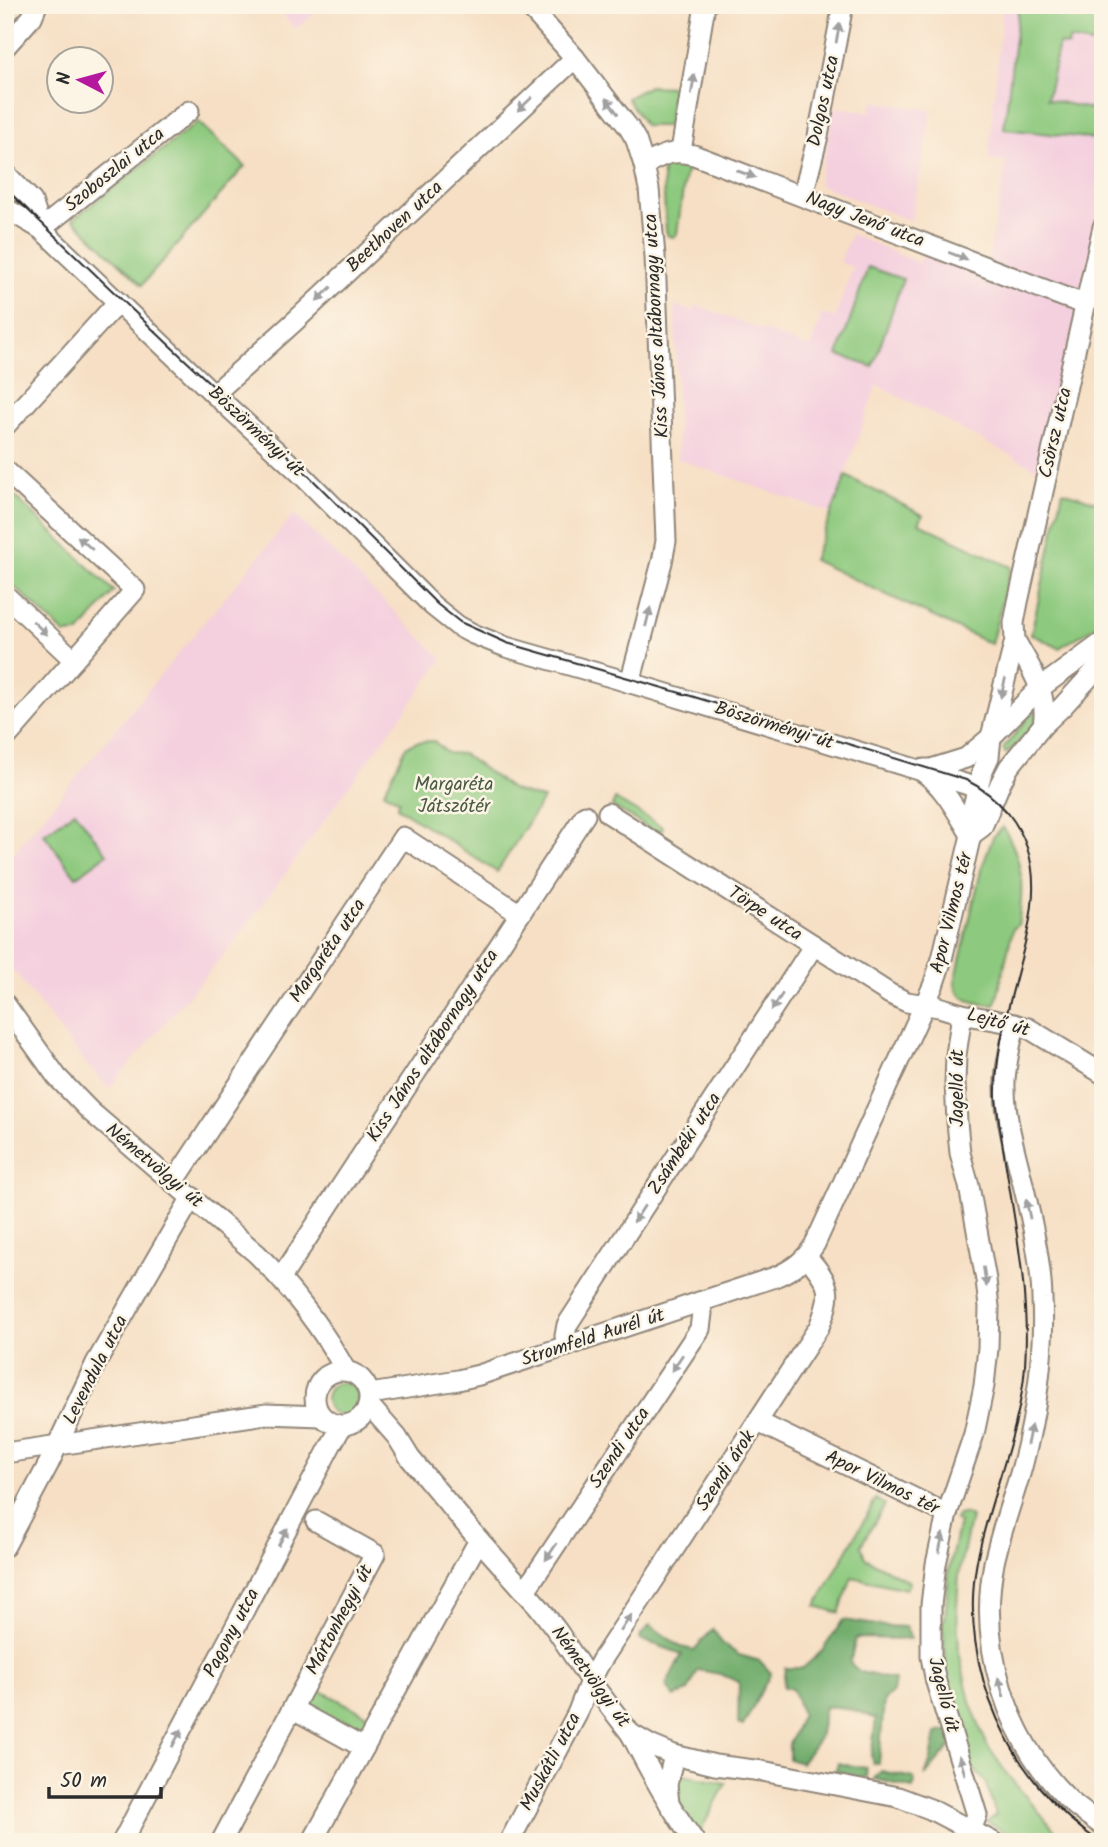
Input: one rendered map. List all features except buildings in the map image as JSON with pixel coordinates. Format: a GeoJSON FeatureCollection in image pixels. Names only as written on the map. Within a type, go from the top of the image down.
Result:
{"type":"FeatureCollection","features":[{"type":"Feature","properties":{"kind":"street"},"geometry":{"type":"LineString","coordinates":[[5,47],[32,17],[37,5]]}},
{"type":"Feature","properties":{"kind":"street","name":"Kiss János altábornagy utca"},"geometry":{"type":"LineString","coordinates":[[528,5],[575,58],[629,128],[636,140],[649,189],[654,237],[666,541],[630,683]]}},
{"type":"Feature","properties":{"kind":"street"},"geometry":{"type":"LineString","coordinates":[[644,165],[668,153],[681,151],[705,5]]}},
{"type":"Feature","properties":{"kind":"street","name":"Dolgos utca"},"geometry":{"type":"LineString","coordinates":[[803,195],[818,136],[843,5]]}},
{"type":"Feature","properties":{"kind":"street","name":"Beethoven utca"},"geometry":{"type":"LineString","coordinates":[[214,394],[575,58]]}},
{"type":"Feature","properties":{"kind":"street","name":"Szoboszlai utca"},"geometry":{"type":"LineString","coordinates":[[41,229],[189,111]]}},
{"type":"Feature","properties":{"kind":"street","name":"Nagy Jenő utca"},"geometry":{"type":"LineString","coordinates":[[681,151],[803,195],[1052,293],[1085,303]]}},
{"type":"Feature","properties":{"kind":"street","name":"Böszörményi út"},"geometry":{"type":"LineString","coordinates":[[5,173],[33,201],[41,229]]}},
{"type":"Feature","properties":{"kind":"street","name":"Böszörményi út"},"geometry":{"type":"LineString","coordinates":[[5,208],[41,229],[299,472],[433,606],[458,626],[473,634],[510,635],[614,665],[630,683],[919,769],[985,795]]}},
{"type":"Feature","properties":{"kind":"street","name":"Csörsz utca"},"geometry":{"type":"LineString","coordinates":[[992,737],[1015,640],[1014,623],[1018,602],[1103,227]]}},
{"type":"Feature","properties":{"kind":"street"},"geometry":{"type":"LineString","coordinates":[[5,426],[118,302]]}},
{"type":"Feature","properties":{"kind":"street"},"geometry":{"type":"LineString","coordinates":[[5,470],[135,590],[5,739]]}},
{"type":"Feature","properties":{"kind":"street"},"geometry":{"type":"LineString","coordinates":[[5,595],[74,660]]}},
{"type":"Feature","properties":{"kind":"street"},"geometry":{"type":"LineString","coordinates":[[1015,640],[1040,688],[1044,700],[1043,724]]}},
{"type":"Feature","properties":{"kind":"street"},"geometry":{"type":"LineString","coordinates":[[985,795],[992,737],[1040,688],[1103,642]]}},
{"type":"Feature","properties":{"kind":"street"},"geometry":{"type":"LineString","coordinates":[[985,795],[1000,783],[1009,767],[1043,724],[1103,662]]}},
{"type":"Feature","properties":{"kind":"street","name":"Böszörményi út"},"geometry":{"type":"LineString","coordinates":[[919,769],[931,769],[966,758],[992,737]]}},
{"type":"Feature","properties":{"kind":"street","name":"Böszörményi út"},"geometry":{"type":"LineString","coordinates":[[919,769],[939,786],[971,835]]}},
{"type":"Feature","properties":{"kind":"street","name":"Apor Vilmos tér"},"geometry":{"type":"LineString","coordinates":[[807,1257],[827,1220],[925,1005],[942,959],[971,835],[982,827],[985,795]]}},
{"type":"Feature","properties":{"kind":"street","name":"Törpe utca"},"geometry":{"type":"LineString","coordinates":[[608,813],[890,994],[906,1002],[925,1005]]}},
{"type":"Feature","properties":{"kind":"street","name":"Kiss János altábornagy utca"},"geometry":{"type":"LineString","coordinates":[[281,1278],[585,815]]}},
{"type":"Feature","properties":{"kind":"street","name":"Margaréta utca"},"geometry":{"type":"LineString","coordinates":[[174,1182],[403,837],[520,914]]}},
{"type":"Feature","properties":{"kind":"street","name":"Zsámbéki utca"},"geometry":{"type":"LineString","coordinates":[[568,1346],[565,1336],[567,1325],[814,945]]}},
{"type":"Feature","properties":{"kind":"street","name":"Németvölgyi út"},"geometry":{"type":"LineString","coordinates":[[5,1004],[57,1077],[91,1112],[192,1197],[281,1278],[326,1335],[346,1371]]}},
{"type":"Feature","properties":{"kind":"street","name":"Lejtő út"},"geometry":{"type":"LineString","coordinates":[[925,1005],[1028,1028],[1103,1074]]}},
{"type":"Feature","properties":{"kind":"street","name":"Jagelló út"},"geometry":{"type":"LineString","coordinates":[[962,1014],[955,1083],[962,1162]]}},
{"type":"Feature","properties":{"kind":"street"},"geometry":{"type":"LineString","coordinates":[[1016,1024],[1006,1065],[1006,1108],[1029,1212],[1042,1299],[1037,1395],[1025,1455],[998,1547],[992,1577],[990,1624],[998,1677],[1016,1726],[1034,1757],[1058,1788],[1103,1826]]}},
{"type":"Feature","properties":{"kind":"street","name":"Apor Vilmos tér"},"geometry":{"type":"LineString","coordinates":[[758,1422],[947,1514],[974,1434],[984,1386],[989,1327],[986,1280],[962,1162]]}},
{"type":"Feature","properties":{"kind":"street","name":"Levendula utca"},"geometry":{"type":"LineString","coordinates":[[5,1546],[96,1363],[192,1197]]}},
{"type":"Feature","properties":{"kind":"street","name":"Stromfeld Aurél út"},"geometry":{"type":"LineString","coordinates":[[369,1400],[458,1380],[568,1346],[775,1277],[797,1266],[807,1257]]}},
{"type":"Feature","properties":{"kind":"street","name":"Szendi árok"},"geometry":{"type":"LineString","coordinates":[[590,1681],[819,1327],[828,1302],[826,1282],[807,1257]]}},
{"type":"Feature","properties":{"kind":"street","name":"Szendi utca"},"geometry":{"type":"LineString","coordinates":[[525,1591],[699,1329],[702,1313],[699,1302]]}},
{"type":"Feature","properties":{"kind":"street","name":"Németvölgyi út"},"geometry":{"type":"LineString","coordinates":[[313,1319],[323,1356],[320,1385]]}},
{"type":"Feature","properties":{"kind":"street"},"geometry":{"type":"LineString","coordinates":[[266,1414],[320,1385],[330,1373],[346,1371],[355,1374],[367,1386],[369,1400],[360,1419],[347,1425],[327,1421],[321,1416],[315,1401],[320,1385]]}},
{"type":"Feature","properties":{"kind":"street","name":"Németvölgyi út"},"geometry":{"type":"LineString","coordinates":[[369,1400],[410,1458],[558,1632],[590,1681],[631,1734],[674,1755],[715,1765],[762,1771],[898,1797],[930,1809],[993,1842]]}},
{"type":"Feature","properties":{"kind":"street"},"geometry":{"type":"LineString","coordinates":[[5,1453],[266,1414],[321,1416]]}},
{"type":"Feature","properties":{"kind":"street","name":"Németvölgyi út"},"geometry":{"type":"LineString","coordinates":[[347,1425],[374,1432],[410,1458]]}},
{"type":"Feature","properties":{"kind":"street","name":"Pagony utca"},"geometry":{"type":"LineString","coordinates":[[122,1842],[331,1445],[347,1425]]}},
{"type":"Feature","properties":{"kind":"street","name":"Jagelló út"},"geometry":{"type":"LineString","coordinates":[[947,1514],[936,1564],[931,1605],[932,1667],[977,1815],[971,1830]]}},
{"type":"Feature","properties":{"kind":"street","name":"Mártonhegyi út"},"geometry":{"type":"LineString","coordinates":[[221,1842],[375,1554],[316,1521]]}},
{"type":"Feature","properties":{"kind":"street"},"geometry":{"type":"LineString","coordinates":[[312,1842],[479,1540]]}},
{"type":"Feature","properties":{"kind":"street","name":"Muskátli utca"},"geometry":{"type":"LineString","coordinates":[[509,1842],[577,1714],[590,1681]]}},
{"type":"Feature","properties":{"kind":"street"},"geometry":{"type":"LineString","coordinates":[[293,1709],[364,1748]]}},
{"type":"Feature","properties":{"kind":"street"},"geometry":{"type":"LineString","coordinates":[[631,1734],[647,1767],[691,1840]]}},
{"type":"Feature","properties":{"kind":"street"},"geometry":{"type":"LineString","coordinates":[[669,1804],[667,1785],[674,1755]]}},
{"type":"Feature","properties":{"kind":"shaded area"},"geometry":{"type":"Polygon","coordinates":[[[275,5],[326,5],[295,29],[275,5]]]}},
{"type":"Feature","properties":{"kind":"shaded area"},"geometry":{"type":"Polygon","coordinates":[[[1003,5],[1103,5],[1103,199],[1041,471],[877,385],[831,513],[678,459],[675,305],[693,312],[696,305],[810,348],[822,314],[835,318],[853,267],[840,262],[851,234],[919,263],[930,240],[988,262],[1006,162],[988,160],[1003,5]]]}},
{"type":"Feature","properties":{"kind":"shaded area"},"geometry":{"type":"Polygon","coordinates":[[[872,101],[932,110],[911,221],[818,184],[835,107],[870,112],[872,101]]]}},
{"type":"Feature","properties":{"kind":"shaded area"},"geometry":{"type":"Polygon","coordinates":[[[294,514],[443,659],[234,943],[109,1088],[82,1059],[5,960],[5,863],[294,514]]]}},
{"type":"Feature","properties":{"kind":"green space"},"geometry":{"type":"Polygon","coordinates":[[[1019,5],[1103,5],[1103,46],[1069,40],[1068,46],[1059,44],[1047,99],[1103,112],[1096,139],[1004,129],[1019,5]]]}},
{"type":"Feature","properties":{"kind":"green space"},"geometry":{"type":"Polygon","coordinates":[[[649,86],[673,87],[668,126],[645,126],[627,98],[649,86]]]}},
{"type":"Feature","properties":{"kind":"green space"},"geometry":{"type":"Polygon","coordinates":[[[198,122],[245,166],[142,285],[73,219],[198,122]]]}},
{"type":"Feature","properties":{"kind":"green space"},"geometry":{"type":"Polygon","coordinates":[[[691,159],[685,175],[677,234],[668,236],[662,163],[691,159]]]}},
{"type":"Feature","properties":{"kind":"green space"},"geometry":{"type":"Polygon","coordinates":[[[868,267],[903,279],[873,367],[838,355],[868,267]]]}},
{"type":"Feature","properties":{"kind":"green space"},"geometry":{"type":"Polygon","coordinates":[[[846,476],[923,515],[919,523],[1011,567],[991,644],[813,560],[846,476]]]}},
{"type":"Feature","properties":{"kind":"green space"},"geometry":{"type":"Polygon","coordinates":[[[5,487],[114,591],[79,633],[65,634],[5,578],[5,487]]]}},
{"type":"Feature","properties":{"kind":"green space"},"geometry":{"type":"Polygon","coordinates":[[[1063,491],[1103,504],[1103,621],[1059,648],[1031,634],[1063,491]]]}},
{"type":"Feature","properties":{"kind":"green space"},"geometry":{"type":"Polygon","coordinates":[[[1036,708],[1031,728],[1005,753],[1003,749],[1036,708]]]}},
{"type":"Feature","properties":{"kind":"green space","name":"Margaréta Játszótér"},"geometry":{"type":"Polygon","coordinates":[[[434,741],[447,753],[463,754],[513,790],[543,799],[497,872],[397,807],[399,800],[384,792],[406,747],[416,742],[434,741]]]}},
{"type":"Feature","properties":{"kind":"green space"},"geometry":{"type":"Polygon","coordinates":[[[615,799],[663,827],[659,834],[612,806],[615,799]]]}},
{"type":"Feature","properties":{"kind":"green space"},"geometry":{"type":"Polygon","coordinates":[[[75,811],[107,854],[76,877],[44,834],[75,811]]]}},
{"type":"Feature","properties":{"kind":"green space"},"geometry":{"type":"Polygon","coordinates":[[[1003,827],[1019,863],[1021,899],[1018,925],[1013,928],[994,1005],[969,1000],[959,993],[955,982],[981,870],[993,837],[1003,827]]]}},
{"type":"Feature","properties":{"kind":"green space"},"geometry":{"type":"Polygon","coordinates":[[[342,1383],[354,1387],[358,1399],[354,1411],[342,1415],[330,1411],[326,1399],[330,1387],[342,1383]]]}},
{"type":"Feature","properties":{"kind":"green space"},"geometry":{"type":"Polygon","coordinates":[[[876,1499],[885,1505],[861,1545],[865,1558],[910,1582],[906,1589],[852,1577],[839,1613],[816,1606],[876,1499]]]}},
{"type":"Feature","properties":{"kind":"green space"},"geometry":{"type":"Polygon","coordinates":[[[957,1515],[971,1517],[959,1572],[957,1608],[959,1652],[970,1702],[987,1745],[1009,1777],[1065,1842],[1020,1842],[987,1821],[996,1815],[985,1781],[968,1763],[946,1681],[942,1621],[945,1619],[949,1568],[959,1522],[955,1520],[957,1515]]]}},
{"type":"Feature","properties":{"kind":"green space"},"geometry":{"type":"Polygon","coordinates":[[[843,1620],[906,1627],[911,1639],[856,1638],[850,1663],[860,1672],[895,1680],[893,1692],[884,1701],[879,1763],[873,1763],[871,1756],[876,1719],[858,1711],[838,1707],[825,1707],[819,1738],[801,1763],[789,1759],[789,1744],[802,1714],[792,1689],[783,1687],[785,1668],[803,1668],[822,1651],[843,1620]]]}},
{"type":"Feature","properties":{"kind":"green space"},"geometry":{"type":"Polygon","coordinates":[[[650,1625],[681,1647],[694,1650],[713,1629],[722,1643],[739,1655],[760,1661],[771,1673],[743,1726],[738,1724],[739,1682],[720,1674],[698,1670],[688,1691],[674,1697],[666,1685],[682,1654],[640,1639],[650,1625]]]}},
{"type":"Feature","properties":{"kind":"green space"},"geometry":{"type":"Polygon","coordinates":[[[310,1685],[371,1717],[359,1740],[297,1707],[310,1685]]]}},
{"type":"Feature","properties":{"kind":"green space"},"geometry":{"type":"Polygon","coordinates":[[[949,1730],[953,1743],[925,1776],[936,1733],[949,1730]]]}},
{"type":"Feature","properties":{"kind":"green space"},"geometry":{"type":"Polygon","coordinates":[[[838,1763],[866,1768],[867,1777],[859,1779],[835,1772],[838,1763]]]}},
{"type":"Feature","properties":{"kind":"green space"},"geometry":{"type":"Polygon","coordinates":[[[881,1771],[914,1778],[913,1788],[874,1779],[881,1771]]]}},
{"type":"Feature","properties":{"kind":"green space"},"geometry":{"type":"Polygon","coordinates":[[[683,1775],[726,1783],[699,1834],[676,1795],[677,1780],[683,1775]]]}},
{"type":"Feature","properties":{"kind":"tram line"},"geometry":{"type":"LineString","coordinates":[[5,188],[302,469],[437,604],[460,622],[507,643],[966,780],[989,794],[1008,813],[1021,833],[1033,874],[1030,917],[1004,1025],[996,1082],[1000,1131],[1021,1265],[1026,1332],[1025,1366],[1017,1416],[977,1561],[973,1601],[975,1642],[984,1681],[998,1720],[1017,1755],[1040,1788],[1068,1817],[1100,1842]]}}]}
